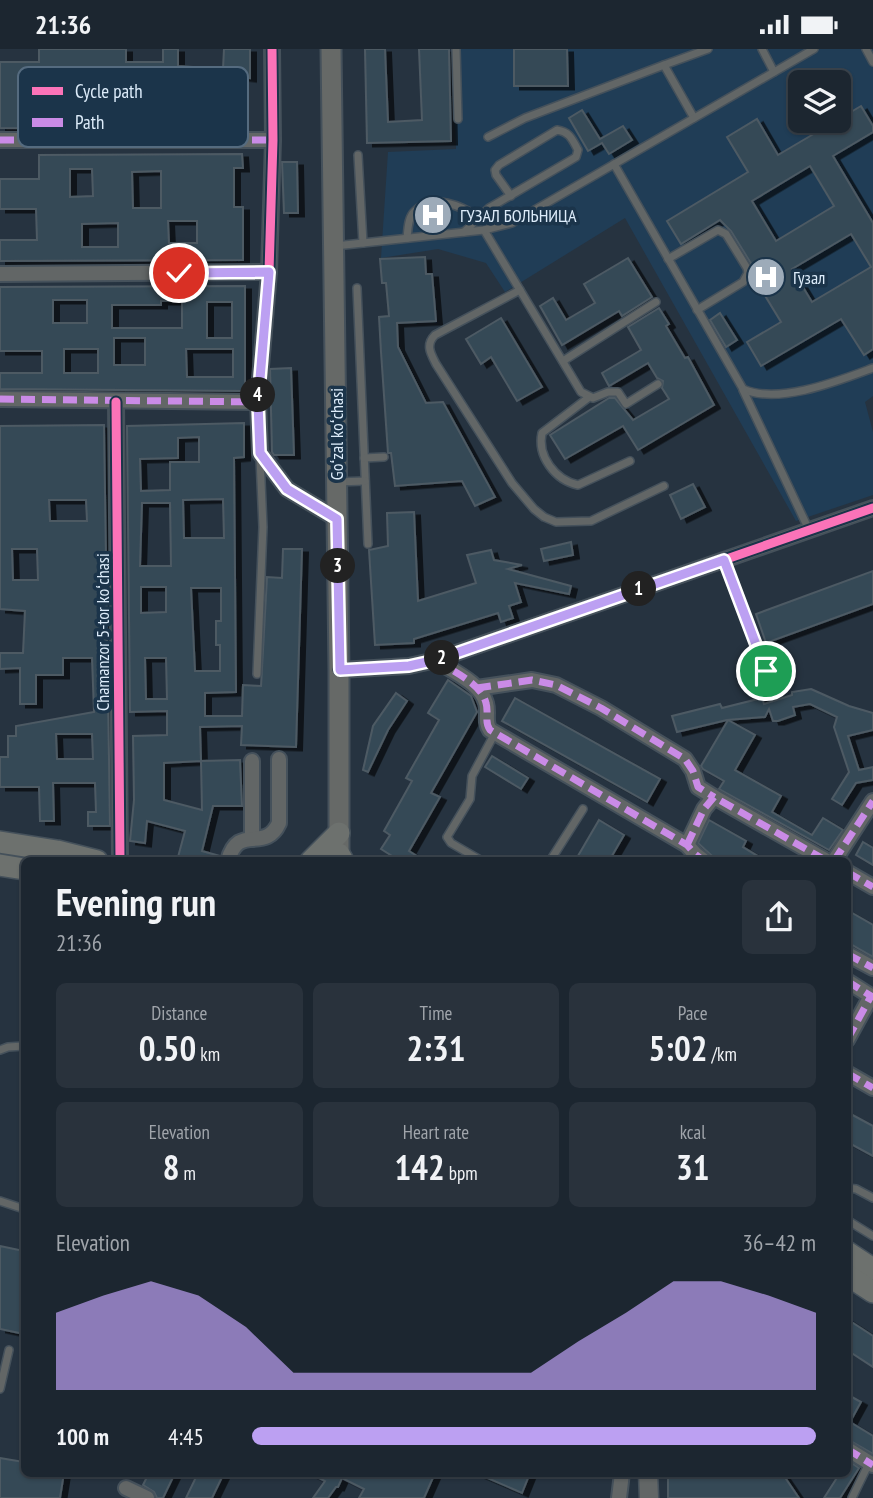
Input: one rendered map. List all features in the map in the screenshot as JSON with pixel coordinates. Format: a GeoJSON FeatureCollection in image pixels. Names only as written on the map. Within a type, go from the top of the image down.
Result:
{"type":"FeatureCollection","features":[{"type":"Feature","properties":{"kind":"main road","name":"Goʻzal koʻchasi"},"geometry":{"type":"LineString","coordinates":[[331,49],[340,852]]}},
{"type":"Feature","properties":{"kind":"main road"},"geometry":{"type":"LineString","coordinates":[[0,842],[81,857]]}},
{"type":"Feature","properties":{"kind":"main road"},"geometry":{"type":"LineString","coordinates":[[0,865],[21,868]]}},
{"type":"Feature","properties":{"kind":"main road"},"geometry":{"type":"LineString","coordinates":[[851,1255],[873,1269]]}},
{"type":"Feature","properties":{"kind":"main road"},"geometry":{"type":"LineString","coordinates":[[851,1277],[873,1291]]}},
{"type":"Feature","properties":{"kind":"street"},"geometry":{"type":"LineString","coordinates":[[272,49],[273,140],[269,272],[258,402],[260,453],[287,489],[337,519]]}},
{"type":"Feature","properties":{"kind":"street"},"geometry":{"type":"LineString","coordinates":[[0,140],[18,140]]}},
{"type":"Feature","properties":{"kind":"street"},"geometry":{"type":"LineString","coordinates":[[248,140],[273,140]]}},
{"type":"Feature","properties":{"kind":"street"},"geometry":{"type":"LineString","coordinates":[[0,274],[269,272]]}},
{"type":"Feature","properties":{"kind":"street"},"geometry":{"type":"LineString","coordinates":[[0,399],[258,402]]}},
{"type":"Feature","properties":{"kind":"street","name":"Chamanzor 5-tor koʻchasi"},"geometry":{"type":"LineString","coordinates":[[116,402],[120,857]]}},
{"type":"Feature","properties":{"kind":"street"},"geometry":{"type":"LineString","coordinates":[[340,670],[409,666],[436,660],[873,508]]}},
{"type":"Feature","properties":{"kind":"street"},"geometry":{"type":"LineString","coordinates":[[436,660],[477,688],[488,706],[487,726],[495,733],[694,855],[704,809],[714,797]]}},
{"type":"Feature","properties":{"kind":"street"},"geometry":{"type":"LineString","coordinates":[[477,688],[532,680],[556,685],[611,713],[685,759],[693,771],[698,787],[820,857]]}},
{"type":"Feature","properties":{"kind":"street"},"geometry":{"type":"LineString","coordinates":[[230,857],[233,848],[244,839],[268,837],[275,831],[279,823],[279,759]]}},
{"type":"Feature","properties":{"kind":"street"},"geometry":{"type":"LineString","coordinates":[[251,839],[252,761]]}},
{"type":"Feature","properties":{"kind":"street"},"geometry":{"type":"LineString","coordinates":[[837,857],[873,800]]}},
{"type":"Feature","properties":{"kind":"street"},"geometry":{"type":"LineString","coordinates":[[851,874],[873,887]]}},
{"type":"Feature","properties":{"kind":"street"},"geometry":{"type":"LineString","coordinates":[[851,956],[873,968]]}},
{"type":"Feature","properties":{"kind":"street"},"geometry":{"type":"LineString","coordinates":[[851,983],[872,996],[851,1032]]}},
{"type":"Feature","properties":{"kind":"street"},"geometry":{"type":"LineString","coordinates":[[851,1075],[873,1088]]}},
{"type":"Feature","properties":{"kind":"street"},"geometry":{"type":"LineString","coordinates":[[851,1452],[871,1464]]}},
{"type":"Feature","properties":{"kind":"street"},"geometry":{"type":"LineString","coordinates":[[619,1498],[622,1477]]}},
{"type":"Feature","properties":{"kind":"street"},"geometry":{"type":"LineString","coordinates":[[648,1477],[649,1498]]}},
{"type":"Feature","properties":{"kind":"street"},"geometry":{"type":"LineString","coordinates":[[126,1488],[147,1498]]}},
{"type":"Feature","properties":{"kind":"lane"},"geometry":{"type":"LineString","coordinates":[[456,49],[458,119]]}},
{"type":"Feature","properties":{"kind":"lane"},"geometry":{"type":"LineString","coordinates":[[488,137],[525,118],[708,49]]}},
{"type":"Feature","properties":{"kind":"lane"},"geometry":{"type":"LineString","coordinates":[[762,49],[774,72]]}},
{"type":"Feature","properties":{"kind":"lane"},"geometry":{"type":"LineString","coordinates":[[335,246],[484,230],[512,223],[814,49]]}},
{"type":"Feature","properties":{"kind":"lane"},"geometry":{"type":"LineString","coordinates":[[866,49],[873,62]]}},
{"type":"Feature","properties":{"kind":"lane"},"geometry":{"type":"LineString","coordinates":[[664,65],[694,118]]}},
{"type":"Feature","properties":{"kind":"lane"},"geometry":{"type":"LineString","coordinates":[[463,232],[489,208],[510,196],[576,157],[578,150],[566,131],[557,130],[499,165],[495,170],[496,175],[510,196]]}},
{"type":"Feature","properties":{"kind":"lane"},"geometry":{"type":"LineString","coordinates":[[358,155],[363,243]]}},
{"type":"Feature","properties":{"kind":"lane"},"geometry":{"type":"LineString","coordinates":[[614,165],[743,389],[810,530]]}},
{"type":"Feature","properties":{"kind":"lane"},"geometry":{"type":"LineString","coordinates":[[407,238],[409,221],[414,211],[424,205],[444,202],[461,206],[478,218]]}},
{"type":"Feature","properties":{"kind":"lane"},"geometry":{"type":"LineString","coordinates":[[484,230],[581,392],[589,398]]}},
{"type":"Feature","properties":{"kind":"lane"},"geometry":{"type":"LineString","coordinates":[[668,259],[718,230],[726,234],[747,268],[748,273],[743,282],[697,310]]}},
{"type":"Feature","properties":{"kind":"lane"},"geometry":{"type":"LineString","coordinates":[[357,288],[368,544]]}},
{"type":"Feature","properties":{"kind":"lane"},"geometry":{"type":"LineString","coordinates":[[520,290],[435,335],[429,344],[436,364],[512,483],[544,517],[556,522],[572,523],[590,521],[664,486]]}},
{"type":"Feature","properties":{"kind":"lane"},"geometry":{"type":"LineString","coordinates":[[563,361],[656,302]]}},
{"type":"Feature","properties":{"kind":"lane"},"geometry":{"type":"LineString","coordinates":[[743,389],[752,394],[770,395],[831,383],[873,368]]}},
{"type":"Feature","properties":{"kind":"lane"},"geometry":{"type":"LineString","coordinates":[[630,461],[578,485],[562,479],[544,458],[540,447],[542,433],[589,398],[618,392],[626,404],[658,384]]}},
{"type":"Feature","properties":{"kind":"lane"},"geometry":{"type":"LineString","coordinates":[[257,674],[263,527],[260,453]]}},
{"type":"Feature","properties":{"kind":"lane"},"geometry":{"type":"LineString","coordinates":[[364,458],[384,457]]}},
{"type":"Feature","properties":{"kind":"lane"},"geometry":{"type":"LineString","coordinates":[[337,482],[365,481]]}},
{"type":"Feature","properties":{"kind":"lane"},"geometry":{"type":"LineString","coordinates":[[724,560],[763,664],[771,674],[785,672]]}},
{"type":"Feature","properties":{"kind":"lane"},"geometry":{"type":"LineString","coordinates":[[475,857],[447,837],[470,799],[472,776],[495,733]]}},
{"type":"Feature","properties":{"kind":"lane"},"geometry":{"type":"LineString","coordinates":[[553,857],[583,809]]}},
{"type":"Feature","properties":{"kind":"lane"},"geometry":{"type":"LineString","coordinates":[[0,1050],[21,1046]]}},
{"type":"Feature","properties":{"kind":"lane"},"geometry":{"type":"LineString","coordinates":[[851,1188],[873,1198]]}},
{"type":"Feature","properties":{"kind":"lane"},"geometry":{"type":"LineString","coordinates":[[0,1201],[21,1208]]}},
{"type":"Feature","properties":{"kind":"lane"},"geometry":{"type":"LineString","coordinates":[[851,1222],[873,1236]]}},
{"type":"Feature","properties":{"kind":"lane"},"geometry":{"type":"LineString","coordinates":[[0,1389],[9,1350]]}},
{"type":"Feature","properties":{"kind":"lane"},"geometry":{"type":"LineString","coordinates":[[852,1498],[871,1464]]}},
{"type":"Feature","properties":{"kind":"shaded area","name":"Гузал"},"geometry":{"type":"Polygon","coordinates":[[[453,49],[873,49],[873,396],[865,402],[873,432],[873,495],[796,521],[625,218],[505,292],[486,263],[438,249],[381,258],[388,152],[456,149],[453,49]]]}},
{"type":"Feature","properties":{"kind":"building"},"geometry":{"type":"Polygon","coordinates":[[[39,49],[126,49],[126,62],[163,62],[163,49],[178,49],[178,66],[193,67],[18,67],[18,128],[0,128],[0,62],[39,62],[39,49]]]}},
{"type":"Feature","properties":{"kind":"building"},"geometry":{"type":"Polygon","coordinates":[[[224,49],[250,49],[250,78],[248,67],[223,67],[224,49]]]}},
{"type":"Feature","properties":{"kind":"building"},"geometry":{"type":"Polygon","coordinates":[[[365,49],[385,49],[388,122],[422,120],[419,49],[449,49],[451,141],[367,143],[365,49]]]}},
{"type":"Feature","properties":{"kind":"building"},"geometry":{"type":"Polygon","coordinates":[[[514,49],[567,49],[568,86],[514,86],[514,49]]]}},
{"type":"Feature","properties":{"kind":"building"},"geometry":{"type":"Polygon","coordinates":[[[861,106],[873,126],[873,132],[833,156],[873,223],[873,349],[864,355],[841,319],[761,366],[747,342],[781,322],[753,276],[752,265],[731,231],[720,220],[681,244],[667,221],[748,172],[727,137],[757,119],[778,155],[815,133],[851,133],[851,112],[861,106]],[[810,166],[752,201],[776,241],[834,206],[810,166]],[[851,234],[792,269],[812,302],[871,267],[851,234]]]}},
{"type":"Feature","properties":{"kind":"building"},"geometry":{"type":"Polygon","coordinates":[[[582,110],[600,139],[623,126],[632,140],[609,154],[602,143],[588,151],[569,118],[582,110]]]}},
{"type":"Feature","properties":{"kind":"building"},"geometry":{"type":"Polygon","coordinates":[[[242,154],[243,168],[234,168],[234,207],[243,207],[243,260],[0,261],[0,240],[37,240],[36,209],[0,209],[0,179],[39,179],[39,155],[242,154]],[[70,169],[70,197],[93,196],[92,169],[70,169]],[[161,171],[132,172],[133,208],[161,208],[161,171]],[[168,221],[169,243],[197,243],[197,221],[168,221]],[[118,223],[82,224],[82,247],[118,247],[118,223]]]}},
{"type":"Feature","properties":{"kind":"building"},"geometry":{"type":"Polygon","coordinates":[[[282,162],[297,162],[298,213],[284,213],[282,162]]]}},
{"type":"Feature","properties":{"kind":"building"},"geometry":{"type":"Polygon","coordinates":[[[425,257],[426,274],[432,274],[436,321],[397,323],[398,347],[426,403],[443,402],[495,497],[475,506],[462,481],[395,486],[391,453],[388,453],[379,317],[389,316],[386,283],[382,283],[380,259],[425,257]]]}},
{"type":"Feature","properties":{"kind":"building"},"geometry":{"type":"Polygon","coordinates":[[[628,258],[652,297],[622,316],[619,311],[562,345],[540,306],[553,298],[566,320],[595,303],[584,284],[628,258]]]}},
{"type":"Feature","properties":{"kind":"building"},"geometry":{"type":"Polygon","coordinates":[[[245,286],[245,391],[0,389],[0,373],[42,373],[42,351],[0,351],[0,287],[245,286]],[[53,300],[53,323],[87,323],[87,300],[53,300]],[[161,301],[161,305],[112,305],[112,328],[182,328],[182,301],[161,301]],[[207,302],[207,338],[232,338],[232,302],[207,302]],[[114,338],[114,365],[145,365],[145,338],[114,338]],[[64,349],[64,373],[98,373],[98,349],[64,349]],[[186,349],[187,377],[233,377],[233,349],[186,349]]]}},
{"type":"Feature","properties":{"kind":"building"},"geometry":{"type":"Polygon","coordinates":[[[659,308],[669,324],[666,326],[685,358],[688,357],[714,405],[638,450],[623,426],[565,459],[550,435],[609,398],[615,398],[633,420],[669,399],[662,388],[663,381],[657,378],[648,363],[609,386],[602,373],[641,350],[628,327],[659,308]]]}},
{"type":"Feature","properties":{"kind":"building"},"geometry":{"type":"Polygon","coordinates":[[[720,313],[737,340],[726,347],[710,320],[720,313]]]}},
{"type":"Feature","properties":{"kind":"building"},"geometry":{"type":"Polygon","coordinates":[[[501,318],[542,387],[517,401],[491,357],[481,364],[466,339],[501,318]]]}},
{"type":"Feature","properties":{"kind":"building"},"geometry":{"type":"Polygon","coordinates":[[[291,368],[294,455],[274,455],[270,369],[291,368]]]}},
{"type":"Feature","properties":{"kind":"building"},"geometry":{"type":"Polygon","coordinates":[[[244,423],[244,457],[234,458],[236,692],[205,693],[205,716],[242,716],[243,685],[261,686],[267,577],[282,578],[283,549],[302,549],[296,747],[241,745],[242,726],[200,727],[201,761],[240,760],[242,806],[213,806],[202,851],[220,857],[178,857],[185,831],[147,821],[145,843],[130,841],[134,800],[133,736],[167,735],[167,711],[130,712],[127,426],[244,423]],[[199,437],[178,438],[178,458],[140,459],[141,491],[170,490],[170,462],[199,462],[199,437]],[[223,499],[183,500],[184,538],[224,538],[223,499]],[[142,503],[140,566],[171,566],[170,503],[142,503]],[[141,587],[141,613],[166,612],[166,587],[141,587]],[[191,588],[195,671],[220,671],[216,621],[221,621],[221,588],[191,588]],[[145,658],[146,699],[167,699],[166,658],[145,658]],[[201,761],[164,763],[164,800],[202,810],[201,761]]]}},
{"type":"Feature","properties":{"kind":"building"},"geometry":{"type":"Polygon","coordinates":[[[104,425],[110,826],[88,826],[88,812],[96,812],[95,783],[53,783],[54,821],[40,821],[39,787],[0,787],[0,757],[8,757],[8,736],[16,736],[16,726],[94,712],[92,658],[63,658],[63,675],[36,675],[36,704],[20,704],[20,668],[0,669],[0,653],[23,653],[25,611],[0,609],[0,426],[104,425]],[[49,500],[50,521],[87,521],[86,500],[49,500]],[[12,549],[13,580],[38,580],[37,549],[12,549]],[[56,734],[57,759],[93,759],[92,734],[56,734]]]}},
{"type":"Feature","properties":{"kind":"building"},"geometry":{"type":"Polygon","coordinates":[[[693,484],[705,507],[681,519],[670,495],[693,484]]]}},
{"type":"Feature","properties":{"kind":"building"},"geometry":{"type":"Polygon","coordinates":[[[414,512],[418,601],[476,583],[467,555],[491,550],[494,560],[522,565],[508,569],[571,586],[569,594],[515,583],[521,602],[509,606],[513,618],[501,622],[498,613],[414,639],[414,643],[375,645],[369,550],[388,546],[387,513],[414,512]]]}},
{"type":"Feature","properties":{"kind":"building"},"geometry":{"type":"Polygon","coordinates":[[[571,542],[573,555],[544,561],[541,549],[571,542]]]}},
{"type":"Feature","properties":{"kind":"building"},"geometry":{"type":"Polygon","coordinates":[[[873,571],[873,604],[766,643],[756,614],[873,571]]]}},
{"type":"Feature","properties":{"kind":"building"},"geometry":{"type":"Polygon","coordinates":[[[448,680],[471,696],[477,712],[431,793],[440,797],[409,851],[419,857],[394,857],[381,849],[390,835],[384,831],[412,781],[406,778],[439,720],[428,713],[448,680]]]}},
{"type":"Feature","properties":{"kind":"building"},"geometry":{"type":"Polygon","coordinates":[[[811,689],[849,706],[873,713],[873,730],[848,736],[859,770],[873,767],[873,780],[856,783],[842,805],[832,799],[849,772],[834,727],[837,717],[810,704],[793,707],[795,715],[778,721],[773,721],[769,709],[765,717],[727,720],[677,732],[672,716],[720,704],[722,708],[762,698],[764,704],[792,695],[792,692],[811,689]]]}},
{"type":"Feature","properties":{"kind":"building"},"geometry":{"type":"Polygon","coordinates":[[[396,693],[407,701],[388,730],[368,772],[363,770],[373,726],[396,693]]]}},
{"type":"Feature","properties":{"kind":"building"},"geometry":{"type":"Polygon","coordinates":[[[515,698],[660,779],[647,802],[502,721],[515,698]]]}},
{"type":"Feature","properties":{"kind":"building"},"geometry":{"type":"Polygon","coordinates":[[[728,720],[755,735],[735,770],[781,796],[772,812],[812,835],[823,818],[843,830],[829,850],[719,789],[724,781],[703,769],[701,766],[728,720]]]}},
{"type":"Feature","properties":{"kind":"building"},"geometry":{"type":"Polygon","coordinates":[[[492,756],[528,778],[521,789],[485,767],[492,756]]]}},
{"type":"Feature","properties":{"kind":"building"},"geometry":{"type":"Polygon","coordinates":[[[599,820],[624,835],[611,857],[577,857],[599,820]]]}},
{"type":"Feature","properties":{"kind":"building"},"geometry":{"type":"Polygon","coordinates":[[[709,820],[746,841],[743,847],[759,857],[714,857],[698,843],[709,820]]]}},
{"type":"Feature","properties":{"kind":"building"},"geometry":{"type":"Polygon","coordinates":[[[863,842],[873,848],[873,865],[856,855],[863,842]]]}},
{"type":"Feature","properties":{"kind":"building"},"geometry":{"type":"Polygon","coordinates":[[[851,912],[873,925],[873,957],[851,944],[851,912]]]}},
{"type":"Feature","properties":{"kind":"building"},"geometry":{"type":"Polygon","coordinates":[[[851,1114],[873,1126],[873,1156],[851,1144],[851,1114]]]}},
{"type":"Feature","properties":{"kind":"building"},"geometry":{"type":"Polygon","coordinates":[[[0,1246],[21,1250],[21,1333],[0,1329],[0,1246]]]}},
{"type":"Feature","properties":{"kind":"building"},"geometry":{"type":"Polygon","coordinates":[[[851,1322],[873,1336],[873,1367],[851,1353],[851,1322]]]}},
{"type":"Feature","properties":{"kind":"building"},"geometry":{"type":"Polygon","coordinates":[[[851,1397],[861,1402],[851,1420],[851,1397]]]}},
{"type":"Feature","properties":{"kind":"building"},"geometry":{"type":"Polygon","coordinates":[[[851,1423],[873,1436],[873,1454],[851,1441],[851,1423]]]}},
{"type":"Feature","properties":{"kind":"building"},"geometry":{"type":"Polygon","coordinates":[[[0,1458],[21,1462],[21,1477],[63,1477],[60,1498],[0,1498],[0,1458]]]}},
{"type":"Feature","properties":{"kind":"building"},"geometry":{"type":"Polygon","coordinates":[[[851,1463],[859,1468],[840,1498],[824,1498],[837,1477],[851,1477],[851,1463]]]}},
{"type":"Feature","properties":{"kind":"building"},"geometry":{"type":"Polygon","coordinates":[[[147,1477],[173,1477],[163,1498],[157,1498],[154,1492],[143,1485],[147,1477]]]}},
{"type":"Feature","properties":{"kind":"building"},"geometry":{"type":"Polygon","coordinates":[[[196,1477],[222,1477],[212,1498],[186,1498],[196,1477]]]}},
{"type":"Feature","properties":{"kind":"building"},"geometry":{"type":"Polygon","coordinates":[[[317,1477],[433,1477],[424,1498],[359,1498],[364,1489],[342,1478],[328,1498],[313,1498],[325,1481],[317,1477]]]}},
{"type":"Feature","properties":{"kind":"building"},"geometry":{"type":"Polygon","coordinates":[[[485,1477],[528,1477],[522,1493],[485,1477]]]}},
{"type":"Feature","properties":{"kind":"building"},"geometry":{"type":"Polygon","coordinates":[[[668,1477],[785,1477],[799,1498],[668,1498],[668,1477]]]}},
{"type":"Feature","properties":{"kind":"marked path"},"geometry":{"type":"LineString","coordinates":[[0,140],[18,140]]}},
{"type":"Feature","properties":{"kind":"marked path"},"geometry":{"type":"LineString","coordinates":[[248,140],[273,140]]}},
{"type":"Feature","properties":{"kind":"marked path"},"geometry":{"type":"LineString","coordinates":[[0,399],[258,402]]}},
{"type":"Feature","properties":{"kind":"marked path"},"geometry":{"type":"LineString","coordinates":[[436,660],[478,689],[486,703],[490,730],[687,845],[699,857]]}},
{"type":"Feature","properties":{"kind":"marked path"},"geometry":{"type":"LineString","coordinates":[[477,688],[532,680],[556,685],[601,708],[685,759],[693,771],[698,787],[714,797]]}},
{"type":"Feature","properties":{"kind":"marked path"},"geometry":{"type":"LineString","coordinates":[[687,845],[704,809],[714,797],[820,857]]}},
{"type":"Feature","properties":{"kind":"marked path"},"geometry":{"type":"LineString","coordinates":[[837,857],[873,801]]}},
{"type":"Feature","properties":{"kind":"marked path"},"geometry":{"type":"LineString","coordinates":[[851,874],[873,887]]}},
{"type":"Feature","properties":{"kind":"marked path"},"geometry":{"type":"LineString","coordinates":[[851,956],[873,968]]}},
{"type":"Feature","properties":{"kind":"marked path"},"geometry":{"type":"LineString","coordinates":[[851,984],[871,996],[851,1033]]}},
{"type":"Feature","properties":{"kind":"marked path"},"geometry":{"type":"LineString","coordinates":[[851,1075],[873,1088]]}},
{"type":"Feature","properties":{"kind":"marked path"},"geometry":{"type":"LineString","coordinates":[[851,1451],[873,1465]]}},
{"type":"Feature","properties":{"kind":"cycle path"},"geometry":{"type":"LineString","coordinates":[[272,49],[273,140],[269,272],[258,402],[260,453],[287,489],[337,519]]}},
{"type":"Feature","properties":{"kind":"cycle path"},"geometry":{"type":"LineString","coordinates":[[116,402],[120,857]]}},
{"type":"Feature","properties":{"kind":"cycle path"},"geometry":{"type":"LineString","coordinates":[[339,670],[409,666],[436,660],[873,508]]}},
{"type":"Feature","properties":{"kind":"place","name":"ГУЗАЛ БОЛЬНИЦА"},"geometry":{"type":"Point","coordinates":[433,215]}},
{"type":"Feature","properties":{"kind":"place","name":"Гузал"},"geometry":{"type":"Point","coordinates":[766,277]}},
{"type":"Feature","properties":{"kind":"route"},"geometry":{"type":"LineString","coordinates":[[179,273],[269,272],[258,402],[260,453],[287,489],[337,519],[340,670],[409,666],[436,660],[724,560],[766,671]]}}]}
